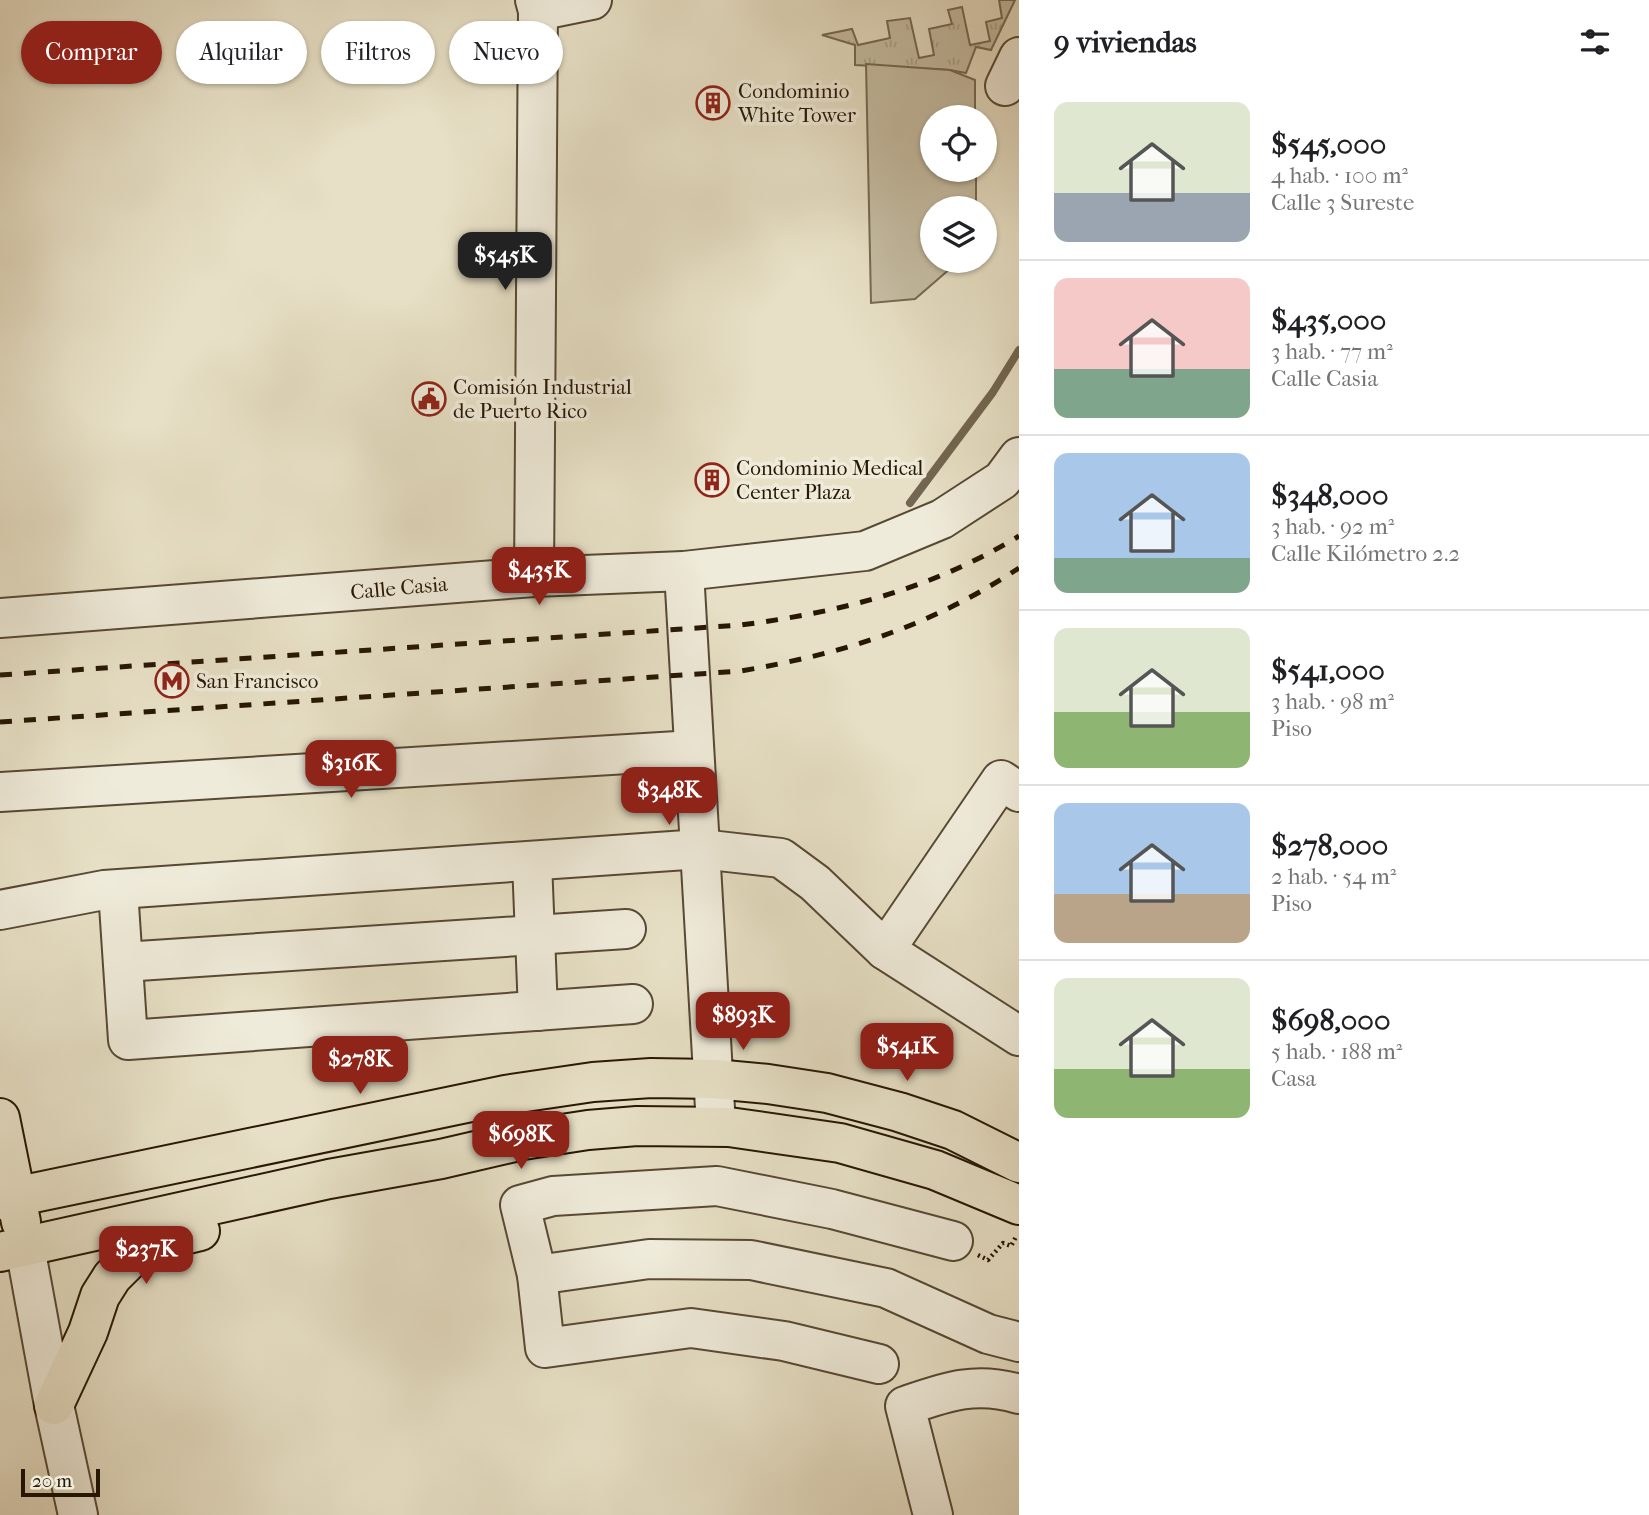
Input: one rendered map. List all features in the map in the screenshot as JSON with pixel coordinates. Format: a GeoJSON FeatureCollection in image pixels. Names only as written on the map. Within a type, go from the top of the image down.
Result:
{"type":"FeatureCollection","features":[{"type":"Feature","properties":{"kind":"main road"},"geometry":{"type":"LineString","coordinates":[[8,1199],[505,1095],[593,1082],[651,1078],[714,1079],[827,1093],[953,1130],[1019,1163]]}},
{"type":"Feature","properties":{"kind":"main road"},"geometry":{"type":"LineString","coordinates":[[0,1118],[13,1250],[76,1234],[523,1140],[637,1126],[716,1126],[840,1143],[935,1170],[1015,1216]]}},
{"type":"Feature","properties":{"kind":"main road"},"geometry":{"type":"LineString","coordinates":[[54,1405],[88,1332],[100,1296],[112,1277],[130,1259],[159,1241],[201,1231],[262,1195]]}},
{"type":"Feature","properties":{"kind":"street"},"geometry":{"type":"LineString","coordinates":[[534,577],[536,5],[592,0]]}},
{"type":"Feature","properties":{"kind":"street","name":"Calle Casia"},"geometry":{"type":"LineString","coordinates":[[0,618],[534,577],[684,571],[865,551],[942,519],[1002,480],[1019,457]]}},
{"type":"Feature","properties":{"kind":"street"},"geometry":{"type":"LineString","coordinates":[[684,571],[716,1126]]}},
{"type":"Feature","properties":{"kind":"street"},"geometry":{"type":"LineString","coordinates":[[0,792],[694,750]]}},
{"type":"Feature","properties":{"kind":"street"},"geometry":{"type":"LineString","coordinates":[[885,950],[925,877],[1001,780],[1019,792]]}},
{"type":"Feature","properties":{"kind":"street"},"geometry":{"type":"LineString","coordinates":[[0,910],[118,890],[532,863],[701,849],[781,858],[815,883],[885,950],[1019,1036]]}},
{"type":"Feature","properties":{"kind":"street"},"geometry":{"type":"LineString","coordinates":[[532,863],[538,1011]]}},
{"type":"Feature","properties":{"kind":"street"},"geometry":{"type":"LineString","coordinates":[[118,890],[128,1040],[634,1004]]}},
{"type":"Feature","properties":{"kind":"street"},"geometry":{"type":"LineString","coordinates":[[122,962],[626,929]]}},
{"type":"Feature","properties":{"kind":"street"},"geometry":{"type":"LineString","coordinates":[[879,1364],[785,1341],[691,1328],[545,1348],[537,1275],[520,1205],[553,1196],[717,1186],[832,1209],[953,1241]]}},
{"type":"Feature","properties":{"kind":"street"},"geometry":{"type":"LineString","coordinates":[[13,1250],[54,1405],[78,1515]]}},
{"type":"Feature","properties":{"kind":"street"},"geometry":{"type":"LineString","coordinates":[[537,1275],[649,1259],[751,1260],[886,1289],[988,1334],[1019,1342]]}},
{"type":"Feature","properties":{"kind":"street"},"geometry":{"type":"LineString","coordinates":[[933,1515],[905,1406],[955,1389],[999,1388],[1019,1394]]}},
{"type":"Feature","properties":{"kind":"path"},"geometry":{"type":"LineString","coordinates":[[988,1260],[1003,1243],[1015,1216]]}},
{"type":"Feature","properties":{"kind":"green space"},"geometry":{"type":"Polygon","coordinates":[[[999,0],[1015,0],[991,50],[976,47],[966,73],[855,65],[855,45],[822,35],[852,29],[858,45],[890,38],[887,21],[910,18],[919,58],[934,55],[929,29],[952,24],[948,10],[962,7],[970,45],[990,41],[986,22],[1002,18],[999,0]]]}},
{"type":"Feature","properties":{"kind":"green space"},"geometry":{"type":"Polygon","coordinates":[[[866,64],[950,70],[975,80],[975,105],[920,105],[920,182],[976,182],[976,196],[920,196],[920,273],[945,273],[915,299],[871,303],[866,64]]]}},
{"type":"Feature","properties":{"kind":"waterway"},"geometry":{"type":"LineString","coordinates":[[910,503],[993,392],[1019,350]]}},
{"type":"Feature","properties":{"kind":"railway"},"geometry":{"type":"LineString","coordinates":[[0,675],[741,625],[778,620],[885,596],[953,570],[1019,536]]}},
{"type":"Feature","properties":{"kind":"railway"},"geometry":{"type":"LineString","coordinates":[[0,722],[741,671],[816,656],[885,635],[952,606],[1019,568]]}},
{"type":"Feature","properties":{"kind":"place","name":"Condominio White Tower"},"geometry":{"type":"Point","coordinates":[713,103]}},
{"type":"Feature","properties":{"kind":"place","name":"Comisión Industrial de Puerto Rico"},"geometry":{"type":"Point","coordinates":[429,399]}},
{"type":"Feature","properties":{"kind":"place","name":"Condominio Medical Center Plaza"},"geometry":{"type":"Point","coordinates":[712,480]}},
{"type":"Feature","properties":{"kind":"place","name":"San Francisco"},"geometry":{"type":"Point","coordinates":[172,681]}}]}
